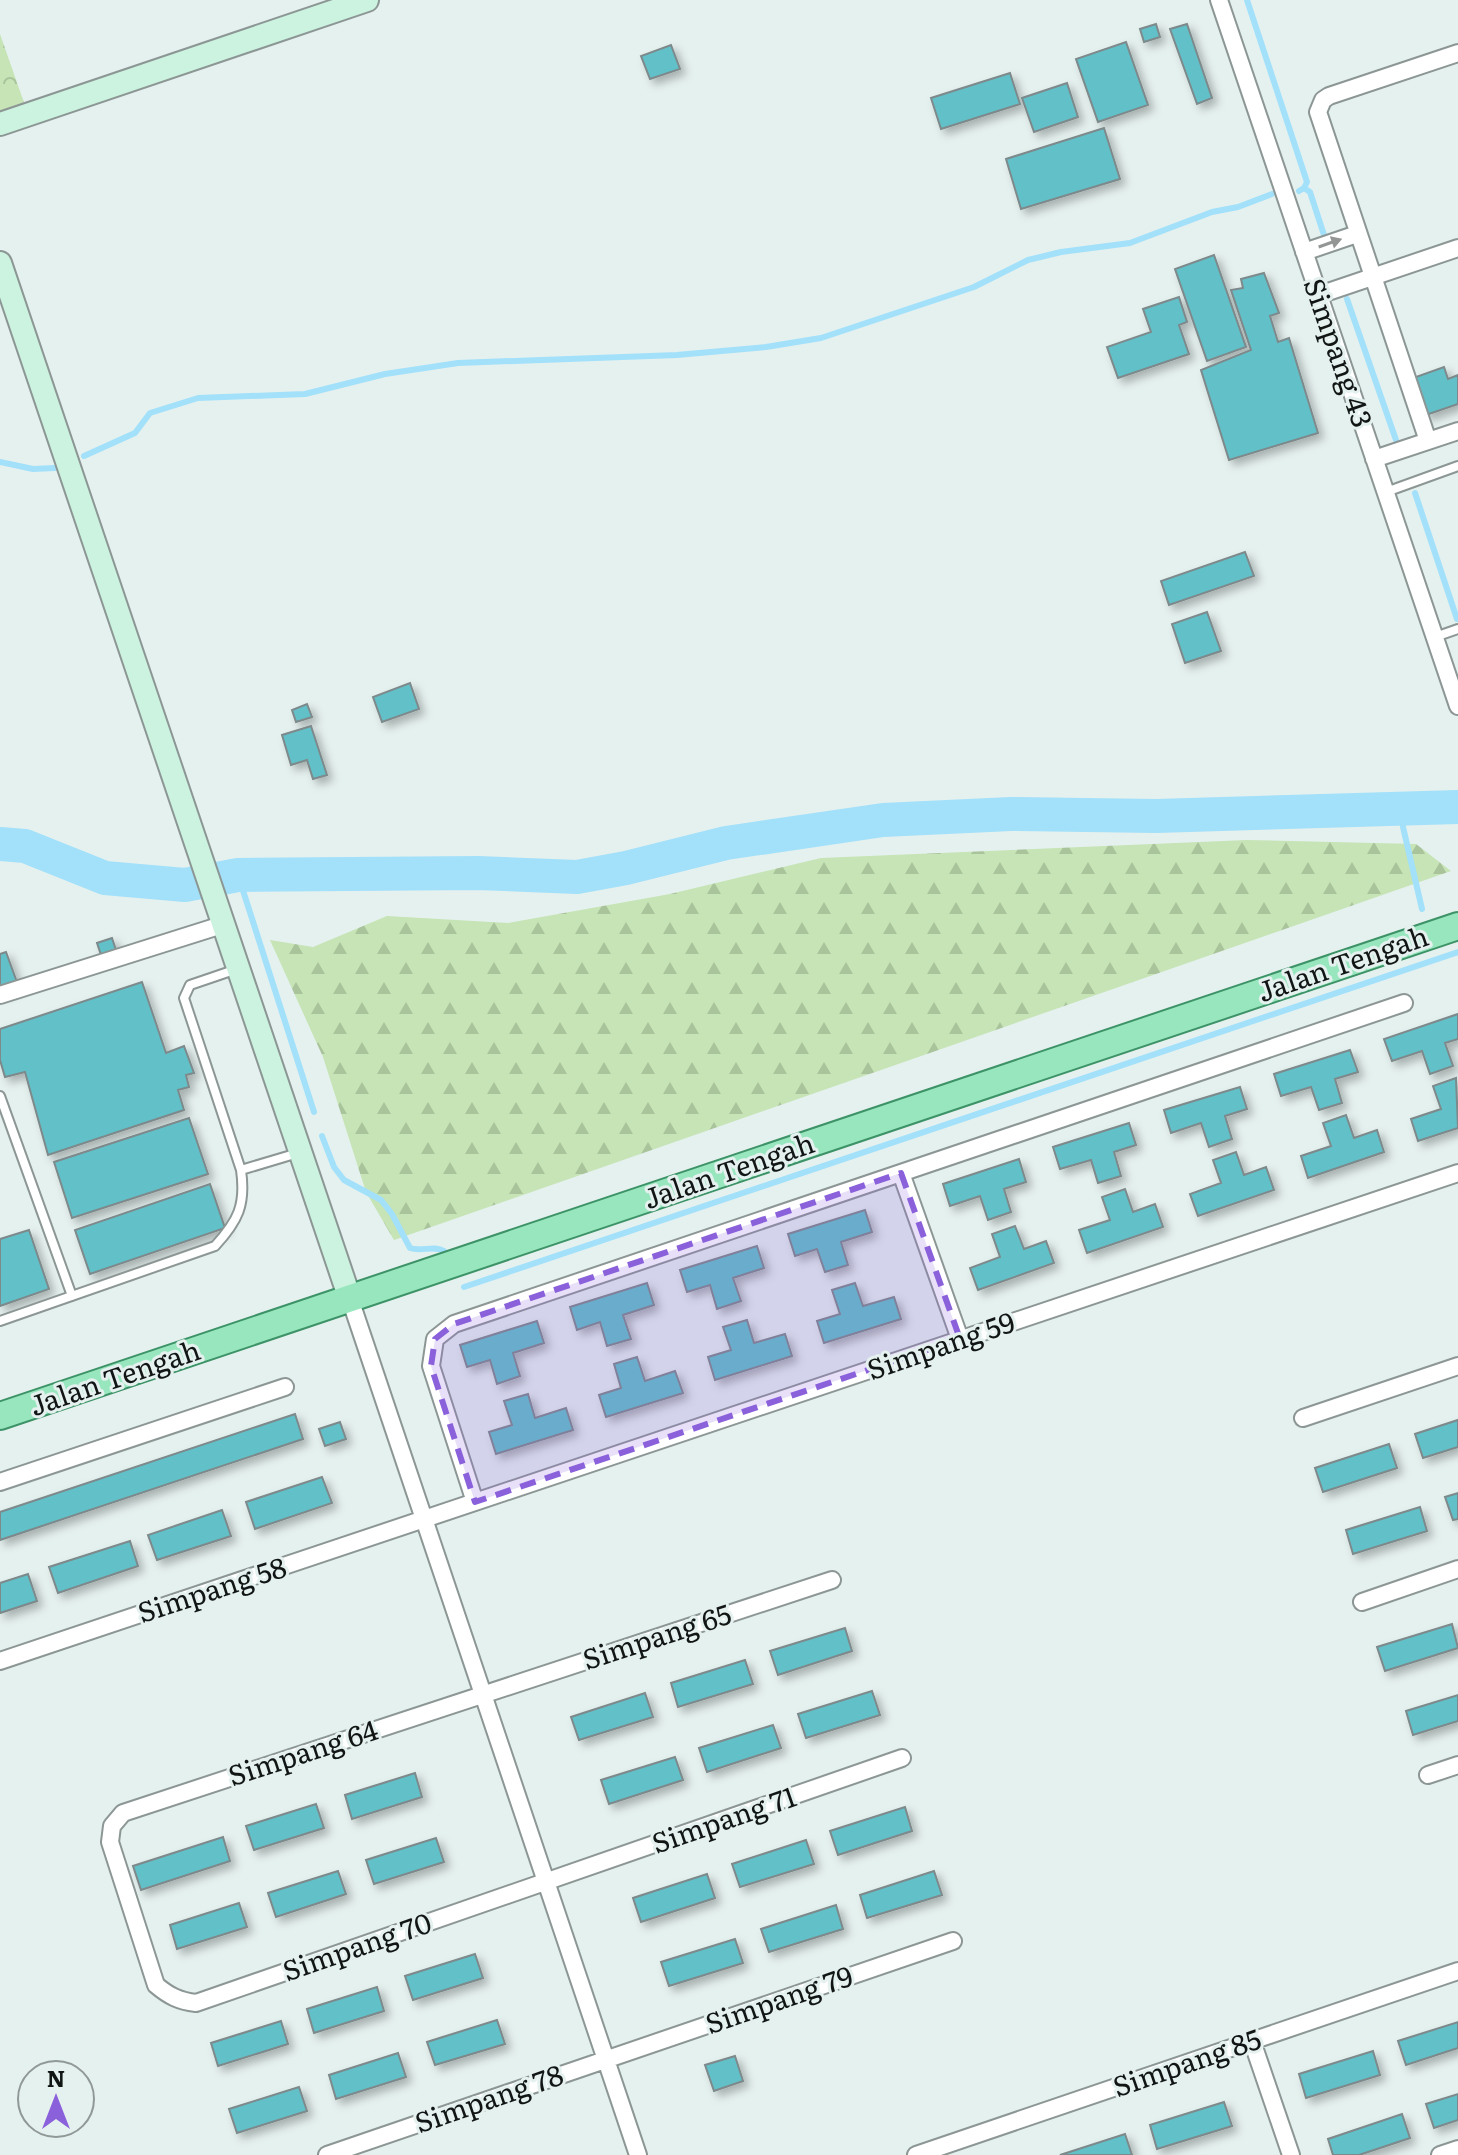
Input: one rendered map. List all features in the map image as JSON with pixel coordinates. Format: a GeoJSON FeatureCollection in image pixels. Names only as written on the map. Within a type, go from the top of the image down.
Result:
{"type":"FeatureCollection","features":[{"type":"Feature","properties":{"kind":"main road","name":"Jalan Tengah"},"geometry":{"type":"LineString","coordinates":[[0,1416],[1458,926]]}},
{"type":"Feature","properties":{"kind":"street"},"geometry":{"type":"LineString","coordinates":[[0,124],[367,0]]}},
{"type":"Feature","properties":{"kind":"street","name":"Simpang 43"},"geometry":{"type":"LineString","coordinates":[[1219,0],[1458,706]]}},
{"type":"Feature","properties":{"kind":"street"},"geometry":{"type":"LineString","coordinates":[[1428,441],[1318,118],[1320,105],[1329,96],[1458,53]]}},
{"type":"Feature","properties":{"kind":"street"},"geometry":{"type":"LineString","coordinates":[[1304,252],[1357,234]]}},
{"type":"Feature","properties":{"kind":"street"},"geometry":{"type":"LineString","coordinates":[[1319,295],[1458,248]]}},
{"type":"Feature","properties":{"kind":"street"},"geometry":{"type":"LineString","coordinates":[[0,263],[638,2155]]}},
{"type":"Feature","properties":{"kind":"street"},"geometry":{"type":"LineString","coordinates":[[1374,459],[1458,431]]}},
{"type":"Feature","properties":{"kind":"street"},"geometry":{"type":"LineString","coordinates":[[0,995],[225,924]]}},
{"type":"Feature","properties":{"kind":"street"},"geometry":{"type":"LineString","coordinates":[[475,1502],[431,1366],[435,1339],[454,1324],[1404,1003]]}},
{"type":"Feature","properties":{"kind":"street"},"geometry":{"type":"LineString","coordinates":[[901,1173],[960,1339]]}},
{"type":"Feature","properties":{"kind":"street","name":"Simpang 59"},"geometry":{"type":"LineString","coordinates":[[424,1519],[1458,1173]]}},
{"type":"Feature","properties":{"kind":"street"},"geometry":{"type":"LineString","coordinates":[[1303,1418],[1458,1366]]}},
{"type":"Feature","properties":{"kind":"street"},"geometry":{"type":"LineString","coordinates":[[0,1482],[285,1387]]}},
{"type":"Feature","properties":{"kind":"street","name":"Simpang 58"},"geometry":{"type":"LineString","coordinates":[[0,1661],[424,1519]]}},
{"type":"Feature","properties":{"kind":"street"},"geometry":{"type":"LineString","coordinates":[[1362,1602],[1458,1569]]}},
{"type":"Feature","properties":{"kind":"street","name":"Simpang 65"},"geometry":{"type":"LineString","coordinates":[[483,1694],[832,1580]]}},
{"type":"Feature","properties":{"kind":"street","name":"Simpang 64"},"geometry":{"type":"LineString","coordinates":[[168,1995],[156,1985],[110,1842],[112,1826],[123,1813],[483,1694]]}},
{"type":"Feature","properties":{"kind":"street","name":"Simpang 71"},"geometry":{"type":"LineString","coordinates":[[546,1882],[902,1758]]}},
{"type":"Feature","properties":{"kind":"street"},"geometry":{"type":"LineString","coordinates":[[1428,1775],[1458,1765]]}},
{"type":"Feature","properties":{"kind":"street","name":"Simpang 70"},"geometry":{"type":"LineString","coordinates":[[168,1995],[196,2003],[546,1882]]}},
{"type":"Feature","properties":{"kind":"street","name":"Simpang 79"},"geometry":{"type":"LineString","coordinates":[[606,2059],[953,1941]]}},
{"type":"Feature","properties":{"kind":"street","name":"Simpang 85"},"geometry":{"type":"LineString","coordinates":[[916,2155],[1458,1971]]}},
{"type":"Feature","properties":{"kind":"street"},"geometry":{"type":"LineString","coordinates":[[1252,2041],[1291,2155]]}},
{"type":"Feature","properties":{"kind":"street","name":"Simpang 78"},"geometry":{"type":"LineString","coordinates":[[327,2155],[606,2059]]}},
{"type":"Feature","properties":{"kind":"street"},"geometry":{"type":"LineString","coordinates":[[1440,2155],[1458,2149]]}},
{"type":"Feature","properties":{"kind":"lane"},"geometry":{"type":"LineString","coordinates":[[1385,492],[1458,466]]}},
{"type":"Feature","properties":{"kind":"lane"},"geometry":{"type":"LineString","coordinates":[[1434,637],[1458,629]]}},
{"type":"Feature","properties":{"kind":"lane"},"geometry":{"type":"LineString","coordinates":[[0,1321],[215,1246],[231,1229],[241,1208],[244,1189],[241,1170],[184,998],[190,985],[240,968]]}},
{"type":"Feature","properties":{"kind":"lane"},"geometry":{"type":"LineString","coordinates":[[0,1096],[72,1296]]}},
{"type":"Feature","properties":{"kind":"lane"},"geometry":{"type":"LineString","coordinates":[[241,1170],[301,1152]]}},
{"type":"Feature","properties":{"kind":"highlighted area"},"geometry":{"type":"Polygon","coordinates":[[[901,1173],[960,1339],[475,1502],[431,1366],[435,1339],[454,1324],[901,1173]]]}},
{"type":"Feature","properties":{"kind":"green space"},"geometry":{"type":"Polygon","coordinates":[[[0,34],[28,114],[0,124],[0,34]]]}},
{"type":"Feature","properties":{"kind":"green space"},"geometry":{"type":"Polygon","coordinates":[[[1247,840],[1416,844],[1451,871],[394,1240],[366,1192],[323,1057],[270,940],[313,947],[387,916],[508,923],[670,894],[821,858],[1247,840]]]}},
{"type":"Feature","properties":{"kind":"building"},"geometry":{"type":"Polygon","coordinates":[[[1156,24],[1160,37],[1144,42],[1140,29],[1156,24]]]}},
{"type":"Feature","properties":{"kind":"building"},"geometry":{"type":"Polygon","coordinates":[[[1187,24],[1212,98],[1197,104],[1170,29],[1187,24]]]}},
{"type":"Feature","properties":{"kind":"building"},"geometry":{"type":"Polygon","coordinates":[[[1126,42],[1148,105],[1098,122],[1076,59],[1126,42]]]}},
{"type":"Feature","properties":{"kind":"building"},"geometry":{"type":"Polygon","coordinates":[[[671,45],[680,69],[650,79],[641,56],[671,45]]]}},
{"type":"Feature","properties":{"kind":"building"},"geometry":{"type":"Polygon","coordinates":[[[1010,73],[1020,104],[941,129],[931,98],[1010,73]]]}},
{"type":"Feature","properties":{"kind":"building"},"geometry":{"type":"Polygon","coordinates":[[[1067,83],[1078,117],[1034,132],[1022,98],[1067,83]]]}},
{"type":"Feature","properties":{"kind":"building"},"geometry":{"type":"Polygon","coordinates":[[[1104,128],[1120,179],[1021,209],[1006,159],[1104,128]]]}},
{"type":"Feature","properties":{"kind":"building"},"geometry":{"type":"Polygon","coordinates":[[[1214,255],[1246,347],[1207,361],[1175,269],[1214,255]]]}},
{"type":"Feature","properties":{"kind":"building"},"geometry":{"type":"Polygon","coordinates":[[[1264,273],[1279,313],[1270,316],[1278,342],[1289,338],[1318,433],[1229,460],[1201,370],[1251,350],[1231,290],[1243,288],[1241,279],[1264,273]]]}},
{"type":"Feature","properties":{"kind":"building"},"geometry":{"type":"Polygon","coordinates":[[[1179,297],[1187,322],[1179,325],[1189,354],[1118,378],[1107,347],[1151,332],[1143,309],[1179,297]]]}},
{"type":"Feature","properties":{"kind":"building"},"geometry":{"type":"Polygon","coordinates":[[[1444,367],[1448,379],[1458,375],[1458,404],[1426,415],[1413,378],[1444,367]]]}},
{"type":"Feature","properties":{"kind":"building"},"geometry":{"type":"Polygon","coordinates":[[[1245,552],[1254,576],[1169,605],[1161,581],[1245,552]]]}},
{"type":"Feature","properties":{"kind":"building"},"geometry":{"type":"Polygon","coordinates":[[[1207,612],[1221,651],[1185,663],[1172,624],[1207,612]]]}},
{"type":"Feature","properties":{"kind":"building"},"geometry":{"type":"Polygon","coordinates":[[[410,683],[419,709],[382,722],[373,697],[410,683]]]}},
{"type":"Feature","properties":{"kind":"building"},"geometry":{"type":"Polygon","coordinates":[[[307,704],[312,717],[296,722],[292,710],[307,704]]]}},
{"type":"Feature","properties":{"kind":"building"},"geometry":{"type":"Polygon","coordinates":[[[311,726],[327,775],[313,779],[307,760],[291,765],[282,735],[311,726]]]}},
{"type":"Feature","properties":{"kind":"building"},"geometry":{"type":"Polygon","coordinates":[[[112,938],[116,950],[101,955],[97,943],[112,938]]]}},
{"type":"Feature","properties":{"kind":"building"},"geometry":{"type":"Polygon","coordinates":[[[6,952],[18,985],[0,991],[0,954],[6,952]]]}},
{"type":"Feature","properties":{"kind":"building"},"geometry":{"type":"Polygon","coordinates":[[[142,982],[166,1053],[184,1046],[194,1073],[186,1075],[189,1087],[178,1090],[184,1110],[48,1155],[25,1072],[5,1077],[0,1060],[0,1029],[142,982]]]}},
{"type":"Feature","properties":{"kind":"building"},"geometry":{"type":"Polygon","coordinates":[[[1458,1014],[1458,1039],[1445,1043],[1453,1066],[1430,1074],[1422,1051],[1392,1061],[1384,1039],[1458,1014]]]}},
{"type":"Feature","properties":{"kind":"building"},"geometry":{"type":"Polygon","coordinates":[[[1350,1050],[1358,1072],[1335,1079],[1342,1103],[1319,1110],[1311,1087],[1281,1096],[1274,1074],[1350,1050]]]}},
{"type":"Feature","properties":{"kind":"building"},"geometry":{"type":"Polygon","coordinates":[[[1456,1078],[1458,1128],[1418,1141],[1411,1119],[1441,1109],[1433,1086],[1456,1078]]]}},
{"type":"Feature","properties":{"kind":"building"},"geometry":{"type":"Polygon","coordinates":[[[1240,1087],[1247,1109],[1225,1116],[1232,1139],[1209,1147],[1201,1123],[1171,1133],[1164,1110],[1240,1087]]]}},
{"type":"Feature","properties":{"kind":"building"},"geometry":{"type":"Polygon","coordinates":[[[1346,1115],[1354,1138],[1377,1130],[1384,1152],[1308,1178],[1301,1156],[1331,1146],[1323,1123],[1346,1115]]]}},
{"type":"Feature","properties":{"kind":"building"},"geometry":{"type":"Polygon","coordinates":[[[189,1118],[208,1174],[72,1218],[54,1162],[189,1118]]]}},
{"type":"Feature","properties":{"kind":"building"},"geometry":{"type":"Polygon","coordinates":[[[1129,1123],[1136,1145],[1114,1152],[1121,1176],[1098,1183],[1091,1160],[1060,1169],[1053,1147],[1129,1123]]]}},
{"type":"Feature","properties":{"kind":"building"},"geometry":{"type":"Polygon","coordinates":[[[1236,1152],[1244,1175],[1266,1167],[1274,1190],[1198,1216],[1190,1194],[1221,1183],[1213,1160],[1236,1152]]]}},
{"type":"Feature","properties":{"kind":"building"},"geometry":{"type":"Polygon","coordinates":[[[1019,1159],[1026,1182],[1004,1189],[1011,1212],[988,1220],[980,1196],[950,1206],[943,1184],[1019,1159]]]}},
{"type":"Feature","properties":{"kind":"building"},"geometry":{"type":"Polygon","coordinates":[[[210,1184],[225,1228],[90,1274],[75,1230],[210,1184]]]}},
{"type":"Feature","properties":{"kind":"building"},"geometry":{"type":"Polygon","coordinates":[[[1125,1189],[1133,1212],[1155,1204],[1163,1227],[1087,1253],[1079,1230],[1110,1220],[1102,1197],[1125,1189]]]}},
{"type":"Feature","properties":{"kind":"building"},"geometry":{"type":"Polygon","coordinates":[[[865,1210],[872,1232],[841,1242],[848,1265],[825,1272],[817,1249],[795,1256],[788,1234],[865,1210]]]}},
{"type":"Feature","properties":{"kind":"building"},"geometry":{"type":"Polygon","coordinates":[[[1015,1226],[1024,1249],[1046,1241],[1054,1263],[978,1290],[970,1268],[1000,1257],[992,1234],[1015,1226]]]}},
{"type":"Feature","properties":{"kind":"building"},"geometry":{"type":"Polygon","coordinates":[[[29,1230],[49,1289],[0,1306],[0,1239],[29,1230]]]}},
{"type":"Feature","properties":{"kind":"building"},"geometry":{"type":"Polygon","coordinates":[[[757,1246],[764,1268],[733,1278],[741,1301],[717,1309],[710,1285],[687,1292],[680,1270],[757,1246]]]}},
{"type":"Feature","properties":{"kind":"building"},"geometry":{"type":"Polygon","coordinates":[[[647,1283],[654,1305],[623,1315],[631,1339],[607,1346],[600,1322],[577,1330],[570,1307],[647,1283]]]}},
{"type":"Feature","properties":{"kind":"building"},"geometry":{"type":"Polygon","coordinates":[[[855,1283],[863,1306],[894,1297],[901,1319],[824,1343],[817,1321],[840,1314],[832,1290],[855,1283]]]}},
{"type":"Feature","properties":{"kind":"building"},"geometry":{"type":"Polygon","coordinates":[[[747,1320],[754,1343],[785,1334],[792,1356],[715,1380],[708,1357],[731,1350],[723,1327],[747,1320]]]}},
{"type":"Feature","properties":{"kind":"building"},"geometry":{"type":"Polygon","coordinates":[[[537,1321],[544,1343],[513,1353],[520,1376],[497,1384],[490,1360],[467,1367],[460,1345],[537,1321]]]}},
{"type":"Feature","properties":{"kind":"building"},"geometry":{"type":"Polygon","coordinates":[[[637,1357],[645,1381],[675,1371],[683,1393],[606,1417],[599,1395],[621,1388],[614,1364],[637,1357]]]}},
{"type":"Feature","properties":{"kind":"building"},"geometry":{"type":"Polygon","coordinates":[[[528,1394],[535,1418],[566,1408],[573,1430],[496,1454],[489,1432],[512,1425],[504,1401],[528,1394]]]}},
{"type":"Feature","properties":{"kind":"building"},"geometry":{"type":"Polygon","coordinates":[[[295,1414],[303,1439],[0,1540],[0,1512],[295,1414]]]}},
{"type":"Feature","properties":{"kind":"building"},"geometry":{"type":"Polygon","coordinates":[[[1458,1420],[1458,1447],[1423,1458],[1415,1434],[1458,1420]]]}},
{"type":"Feature","properties":{"kind":"building"},"geometry":{"type":"Polygon","coordinates":[[[340,1422],[346,1439],[325,1446],[319,1429],[340,1422]]]}},
{"type":"Feature","properties":{"kind":"building"},"geometry":{"type":"Polygon","coordinates":[[[1389,1444],[1397,1468],[1323,1492],[1315,1468],[1389,1444]]]}},
{"type":"Feature","properties":{"kind":"building"},"geometry":{"type":"Polygon","coordinates":[[[322,1477],[332,1503],[255,1529],[246,1502],[322,1477]]]}},
{"type":"Feature","properties":{"kind":"building"},"geometry":{"type":"Polygon","coordinates":[[[1458,1493],[1458,1519],[1453,1520],[1445,1497],[1458,1493]]]}},
{"type":"Feature","properties":{"kind":"building"},"geometry":{"type":"Polygon","coordinates":[[[1420,1507],[1427,1531],[1353,1554],[1346,1530],[1420,1507]]]}},
{"type":"Feature","properties":{"kind":"building"},"geometry":{"type":"Polygon","coordinates":[[[222,1510],[231,1536],[157,1560],[148,1535],[222,1510]]]}},
{"type":"Feature","properties":{"kind":"building"},"geometry":{"type":"Polygon","coordinates":[[[130,1541],[138,1566],[58,1593],[49,1567],[130,1541]]]}},
{"type":"Feature","properties":{"kind":"building"},"geometry":{"type":"Polygon","coordinates":[[[28,1574],[37,1601],[0,1613],[0,1583],[28,1574]]]}},
{"type":"Feature","properties":{"kind":"building"},"geometry":{"type":"Polygon","coordinates":[[[1452,1624],[1458,1648],[1385,1671],[1377,1647],[1452,1624]]]}},
{"type":"Feature","properties":{"kind":"building"},"geometry":{"type":"Polygon","coordinates":[[[845,1628],[852,1651],[778,1675],[770,1651],[845,1628]]]}},
{"type":"Feature","properties":{"kind":"building"},"geometry":{"type":"Polygon","coordinates":[[[745,1660],[753,1684],[678,1707],[671,1683],[745,1660]]]}},
{"type":"Feature","properties":{"kind":"building"},"geometry":{"type":"Polygon","coordinates":[[[872,1691],[880,1715],[806,1738],[798,1714],[872,1691]]]}},
{"type":"Feature","properties":{"kind":"building"},"geometry":{"type":"Polygon","coordinates":[[[645,1693],[653,1717],[579,1740],[571,1717],[645,1693]]]}},
{"type":"Feature","properties":{"kind":"building"},"geometry":{"type":"Polygon","coordinates":[[[1458,1695],[1458,1721],[1413,1735],[1406,1711],[1458,1695]]]}},
{"type":"Feature","properties":{"kind":"building"},"geometry":{"type":"Polygon","coordinates":[[[773,1725],[781,1748],[707,1772],[699,1748],[773,1725]]]}},
{"type":"Feature","properties":{"kind":"building"},"geometry":{"type":"Polygon","coordinates":[[[675,1757],[683,1780],[609,1804],[601,1780],[675,1757]]]}},
{"type":"Feature","properties":{"kind":"building"},"geometry":{"type":"Polygon","coordinates":[[[415,1773],[422,1797],[352,1819],[345,1795],[415,1773]]]}},
{"type":"Feature","properties":{"kind":"building"},"geometry":{"type":"Polygon","coordinates":[[[316,1804],[324,1828],[254,1850],[246,1826],[316,1804]]]}},
{"type":"Feature","properties":{"kind":"building"},"geometry":{"type":"Polygon","coordinates":[[[905,1807],[912,1831],[838,1855],[830,1831],[905,1807]]]}},
{"type":"Feature","properties":{"kind":"building"},"geometry":{"type":"Polygon","coordinates":[[[223,1837],[230,1861],[141,1890],[133,1866],[223,1837]]]}},
{"type":"Feature","properties":{"kind":"building"},"geometry":{"type":"Polygon","coordinates":[[[436,1838],[444,1862],[374,1884],[366,1860],[436,1838]]]}},
{"type":"Feature","properties":{"kind":"building"},"geometry":{"type":"Polygon","coordinates":[[[806,1840],[814,1864],[740,1887],[732,1864],[806,1840]]]}},
{"type":"Feature","properties":{"kind":"building"},"geometry":{"type":"Polygon","coordinates":[[[338,1871],[346,1894],[276,1917],[268,1893],[338,1871]]]}},
{"type":"Feature","properties":{"kind":"building"},"geometry":{"type":"Polygon","coordinates":[[[934,1871],[942,1895],[867,1918],[860,1895],[934,1871]]]}},
{"type":"Feature","properties":{"kind":"building"},"geometry":{"type":"Polygon","coordinates":[[[707,1874],[715,1898],[641,1922],[633,1898],[707,1874]]]}},
{"type":"Feature","properties":{"kind":"building"},"geometry":{"type":"Polygon","coordinates":[[[239,1903],[247,1927],[177,1949],[170,1925],[239,1903]]]}},
{"type":"Feature","properties":{"kind":"building"},"geometry":{"type":"Polygon","coordinates":[[[836,1905],[843,1929],[769,1952],[761,1929],[836,1905]]]}},
{"type":"Feature","properties":{"kind":"building"},"geometry":{"type":"Polygon","coordinates":[[[735,1939],[743,1963],[669,1986],[661,1962],[735,1939]]]}},
{"type":"Feature","properties":{"kind":"building"},"geometry":{"type":"Polygon","coordinates":[[[475,1954],[483,1978],[413,2000],[405,1976],[475,1954]]]}},
{"type":"Feature","properties":{"kind":"building"},"geometry":{"type":"Polygon","coordinates":[[[377,1987],[384,2011],[314,2033],[307,2009],[377,1987]]]}},
{"type":"Feature","properties":{"kind":"building"},"geometry":{"type":"Polygon","coordinates":[[[497,2020],[505,2044],[435,2065],[427,2042],[497,2020]]]}},
{"type":"Feature","properties":{"kind":"building"},"geometry":{"type":"Polygon","coordinates":[[[281,2021],[288,2044],[218,2066],[211,2043],[281,2021]]]}},
{"type":"Feature","properties":{"kind":"building"},"geometry":{"type":"Polygon","coordinates":[[[1458,2022],[1458,2048],[1406,2065],[1398,2041],[1458,2022]]]}},
{"type":"Feature","properties":{"kind":"building"},"geometry":{"type":"Polygon","coordinates":[[[1373,2051],[1380,2075],[1306,2098],[1299,2074],[1373,2051]]]}},
{"type":"Feature","properties":{"kind":"building"},"geometry":{"type":"Polygon","coordinates":[[[398,2053],[406,2077],[336,2099],[329,2075],[398,2053]]]}},
{"type":"Feature","properties":{"kind":"building"},"geometry":{"type":"Polygon","coordinates":[[[735,2056],[743,2081],[714,2091],[705,2065],[735,2056]]]}},
{"type":"Feature","properties":{"kind":"building"},"geometry":{"type":"Polygon","coordinates":[[[299,2087],[307,2111],[237,2133],[229,2109],[299,2087]]]}},
{"type":"Feature","properties":{"kind":"building"},"geometry":{"type":"Polygon","coordinates":[[[1458,2094],[1458,2120],[1434,2128],[1426,2104],[1458,2094]]]}},
{"type":"Feature","properties":{"kind":"building"},"geometry":{"type":"Polygon","coordinates":[[[1224,2102],[1232,2126],[1157,2149],[1150,2125],[1224,2102]]]}},
{"type":"Feature","properties":{"kind":"building"},"geometry":{"type":"Polygon","coordinates":[[[1402,2114],[1410,2138],[1359,2155],[1333,2155],[1328,2139],[1402,2114]]]}},
{"type":"Feature","properties":{"kind":"building"},"geometry":{"type":"Polygon","coordinates":[[[1125,2134],[1132,2155],[1060,2155],[1125,2134]]]}},
{"type":"Feature","properties":{"kind":"waterway"},"geometry":{"type":"LineString","coordinates":[[1247,0],[1307,182],[1299,191]]}},
{"type":"Feature","properties":{"kind":"waterway"},"geometry":{"type":"LineString","coordinates":[[1304,188],[1310,192],[1324,235]]}},
{"type":"Feature","properties":{"kind":"waterway"},"geometry":{"type":"LineString","coordinates":[[84,456],[135,433],[150,413],[198,398],[305,394],[385,374],[458,363],[677,355],[766,347],[821,338],[974,287],[1028,260],[1061,252],[1130,243],[1212,212],[1238,207],[1272,194]]}},
{"type":"Feature","properties":{"kind":"waterway"},"geometry":{"type":"LineString","coordinates":[[1347,299],[1396,440]]}},
{"type":"Feature","properties":{"kind":"waterway"},"geometry":{"type":"LineString","coordinates":[[0,462],[33,469],[55,468]]}},
{"type":"Feature","properties":{"kind":"waterway"},"geometry":{"type":"LineString","coordinates":[[1415,493],[1457,619]]}},
{"type":"Feature","properties":{"kind":"waterway"},"geometry":{"type":"LineString","coordinates":[[1403,807],[1403,827],[1422,909]]}},
{"type":"Feature","properties":{"kind":"waterway"},"geometry":{"type":"LineString","coordinates":[[0,844],[25,846],[105,878],[185,885],[238,875],[478,873],[577,877],[726,843],[883,820],[1011,814],[1156,816],[1458,807]]}},
{"type":"Feature","properties":{"kind":"waterway"},"geometry":{"type":"LineString","coordinates":[[238,875],[314,1112]]}},
{"type":"Feature","properties":{"kind":"waterway"},"geometry":{"type":"LineString","coordinates":[[464,1287],[1458,952]]}},
{"type":"Feature","properties":{"kind":"waterway"},"geometry":{"type":"LineString","coordinates":[[322,1136],[334,1167],[344,1180],[381,1200],[410,1248],[444,1251]]}}]}
